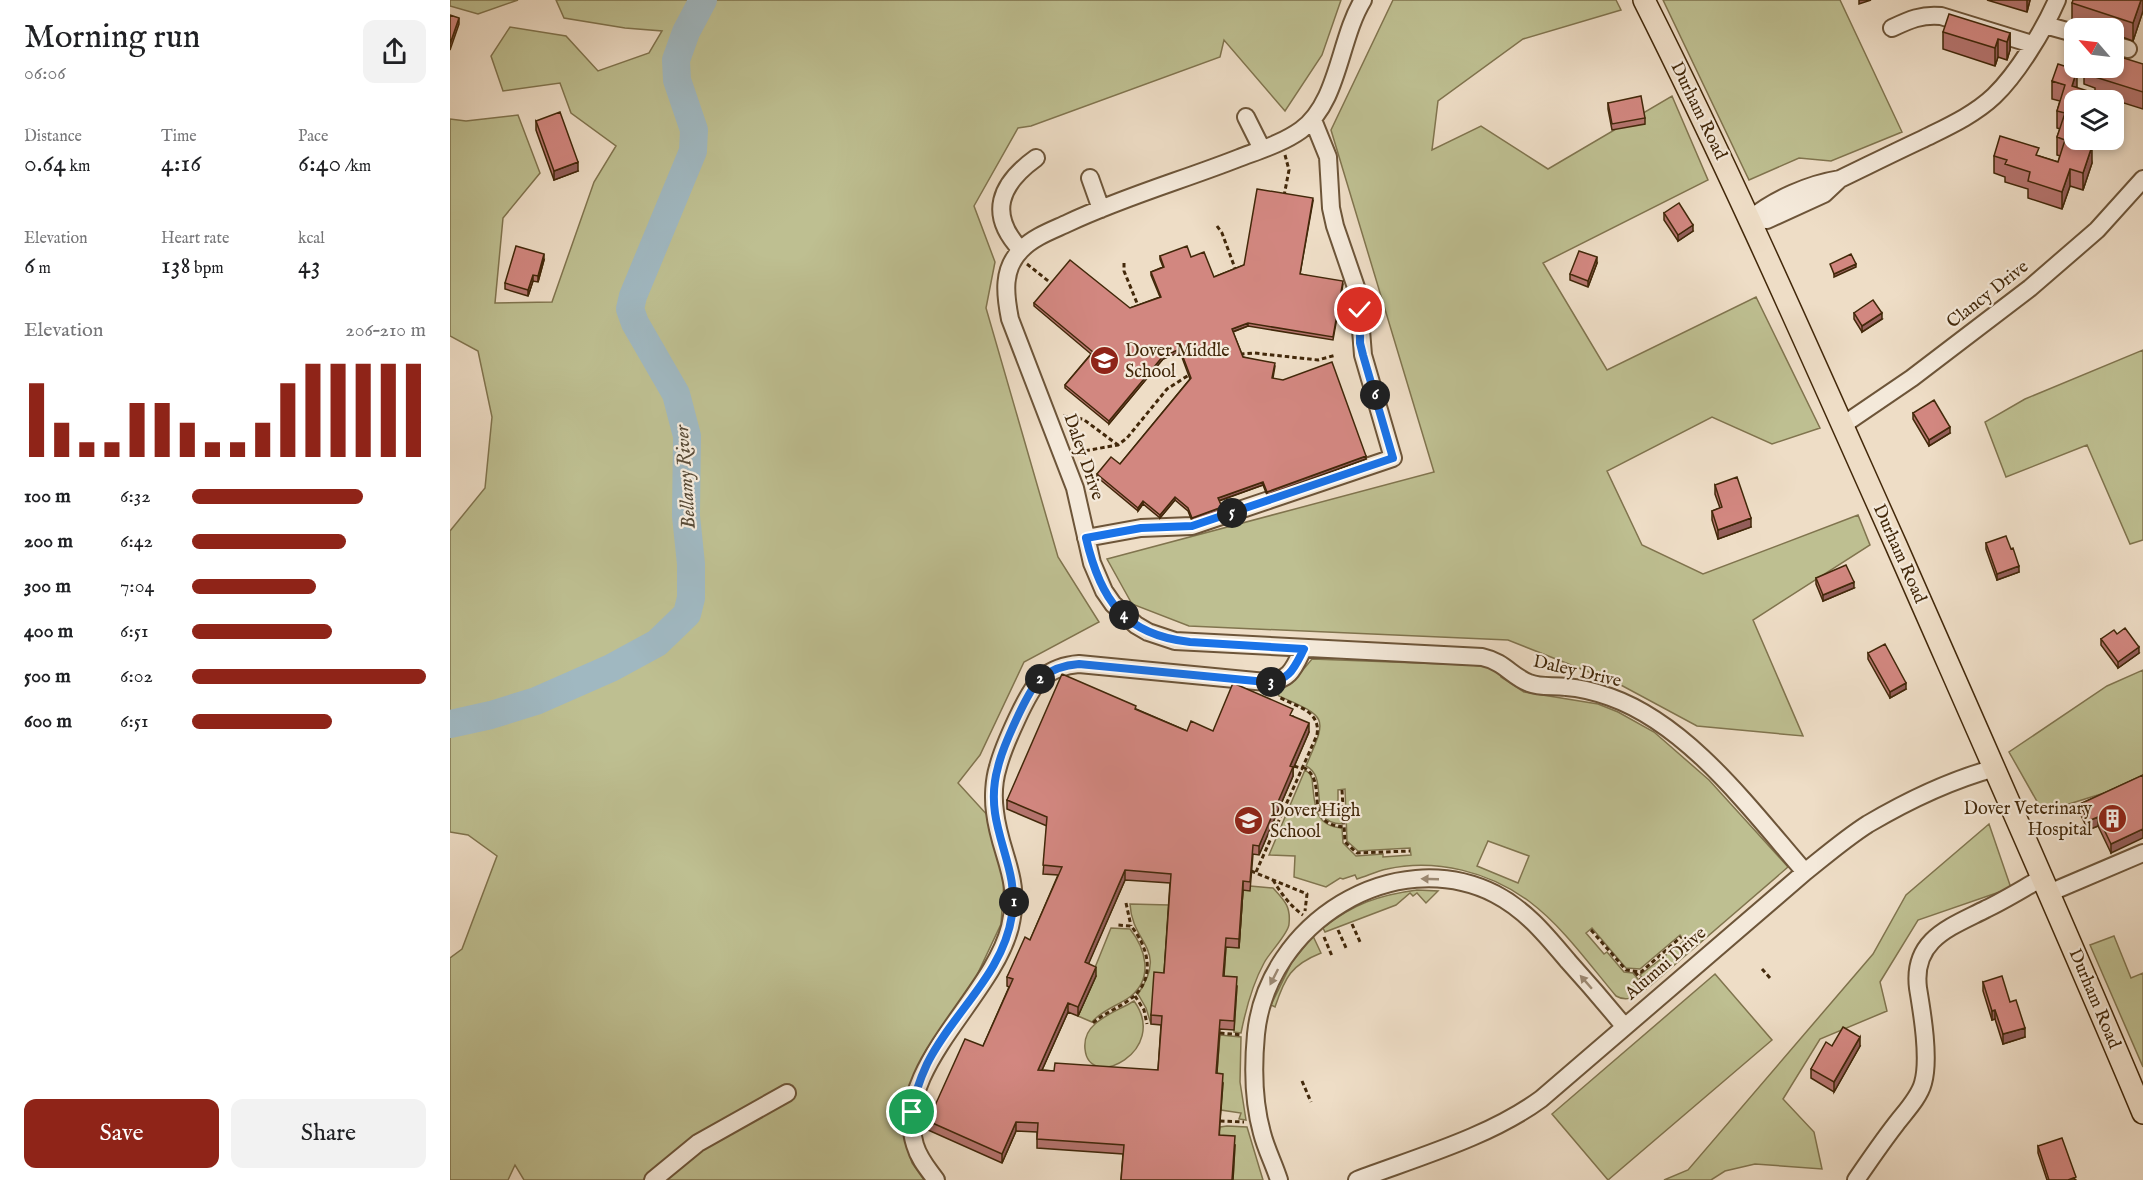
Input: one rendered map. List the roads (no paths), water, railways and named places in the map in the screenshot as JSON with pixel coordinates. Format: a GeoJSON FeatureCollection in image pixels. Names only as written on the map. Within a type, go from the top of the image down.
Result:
{"type":"FeatureCollection","features":[{"type":"Feature","properties":{"kind":"main road","name":"Durham Road"},"geometry":{"type":"LineString","coordinates":[[1644,0],[1750,219],[1995,768],[2143,1113]]}},
{"type":"Feature","properties":{"kind":"street","name":"Daley Drive"},"geometry":{"type":"LineString","coordinates":[[1363,0],[1347,34],[1325,100],[1313,120],[1292,136],[1101,209],[1044,234],[1023,256],[1011,264],[1005,282],[1010,319],[1075,488],[1092,562],[1104,591],[1124,615],[1148,632],[1175,641],[1482,657],[1497,661],[1529,683],[1596,692],[1631,706],[1666,728],[1707,764],[1804,872]]}},
{"type":"Feature","properties":{"kind":"street"},"geometry":{"type":"LineString","coordinates":[[1750,219],[1762,209],[1820,183],[1840,179],[1974,112],[1994,97],[2007,81],[2032,44],[2057,0]]}},
{"type":"Feature","properties":{"kind":"street"},"geometry":{"type":"LineString","coordinates":[[1892,28],[1920,16],[1941,16],[2032,44]]}},
{"type":"Feature","properties":{"kind":"street"},"geometry":{"type":"LineString","coordinates":[[2044,24],[2064,30]]}},
{"type":"Feature","properties":{"kind":"street"},"geometry":{"type":"LineString","coordinates":[[1246,117],[1262,149]]}},
{"type":"Feature","properties":{"kind":"street"},"geometry":{"type":"LineString","coordinates":[[1086,538],[1141,528],[1192,526],[1393,458],[1363,355],[1358,293],[1331,208],[1328,157],[1313,120]]}},
{"type":"Feature","properties":{"kind":"street"},"geometry":{"type":"LineString","coordinates":[[1023,256],[1005,229],[1000,208],[1008,186],[1017,173],[1036,158]]}},
{"type":"Feature","properties":{"kind":"street"},"geometry":{"type":"LineString","coordinates":[[1090,178],[1101,209]]}},
{"type":"Feature","properties":{"kind":"street","name":"Clancy Drive"},"geometry":{"type":"LineString","coordinates":[[1842,425],[1912,378],[2030,288],[2097,230],[2143,179]]}},
{"type":"Feature","properties":{"kind":"street"},"geometry":{"type":"LineString","coordinates":[[936,1180],[915,1147],[911,1123],[914,1101],[927,1065],[941,1041],[976,995],[999,954],[1009,929],[1014,902],[1012,876],[995,813],[994,791],[998,767],[1033,687],[1050,672],[1060,667],[1079,664],[1270,682],[1280,681],[1294,669],[1304,649]]}},
{"type":"Feature","properties":{"kind":"street","name":"Alumni Drive"},"geometry":{"type":"LineString","coordinates":[[1357,1180],[1488,1130],[1517,1115],[1541,1099],[1804,872],[1868,824],[1967,776],[1995,768]]}},
{"type":"Feature","properties":{"kind":"street"},"geometry":{"type":"LineString","coordinates":[[1856,1180],[1914,1101],[1923,1084],[1926,1066],[1918,967],[1929,943],[1956,923],[2045,885],[2143,853]]}},
{"type":"Feature","properties":{"kind":"street"},"geometry":{"type":"LineString","coordinates":[[1278,1180],[1262,1134],[1255,1092],[1256,1032],[1262,1005],[1271,980],[1304,933],[1324,914],[1363,891],[1423,878],[1466,884],[1494,893],[1517,907],[1535,922],[1624,1026]]}},
{"type":"Feature","properties":{"kind":"street"},"geometry":{"type":"LineString","coordinates":[[653,1180],[698,1143],[787,1092]]}},
{"type":"Feature","properties":{"kind":"waterway","name":"Bellamy River"},"geometry":{"type":"LineString","coordinates":[[450,724],[491,715],[536,701],[611,668],[657,643],[687,614],[691,598],[691,564],[686,516],[687,436],[676,394],[635,323],[630,309],[633,296],[693,151],[694,130],[677,80],[676,60],[686,32],[703,0]]}},
{"type":"Feature","properties":{"kind":"place","name":"Dover Middle School"},"geometry":{"type":"Point","coordinates":[1104,361]}},
{"type":"Feature","properties":{"kind":"place","name":"Dover Veterinary Hospital"},"geometry":{"type":"Point","coordinates":[2113,819]}},
{"type":"Feature","properties":{"kind":"place","name":"Dover High School"},"geometry":{"type":"Point","coordinates":[1249,821]}}]}
